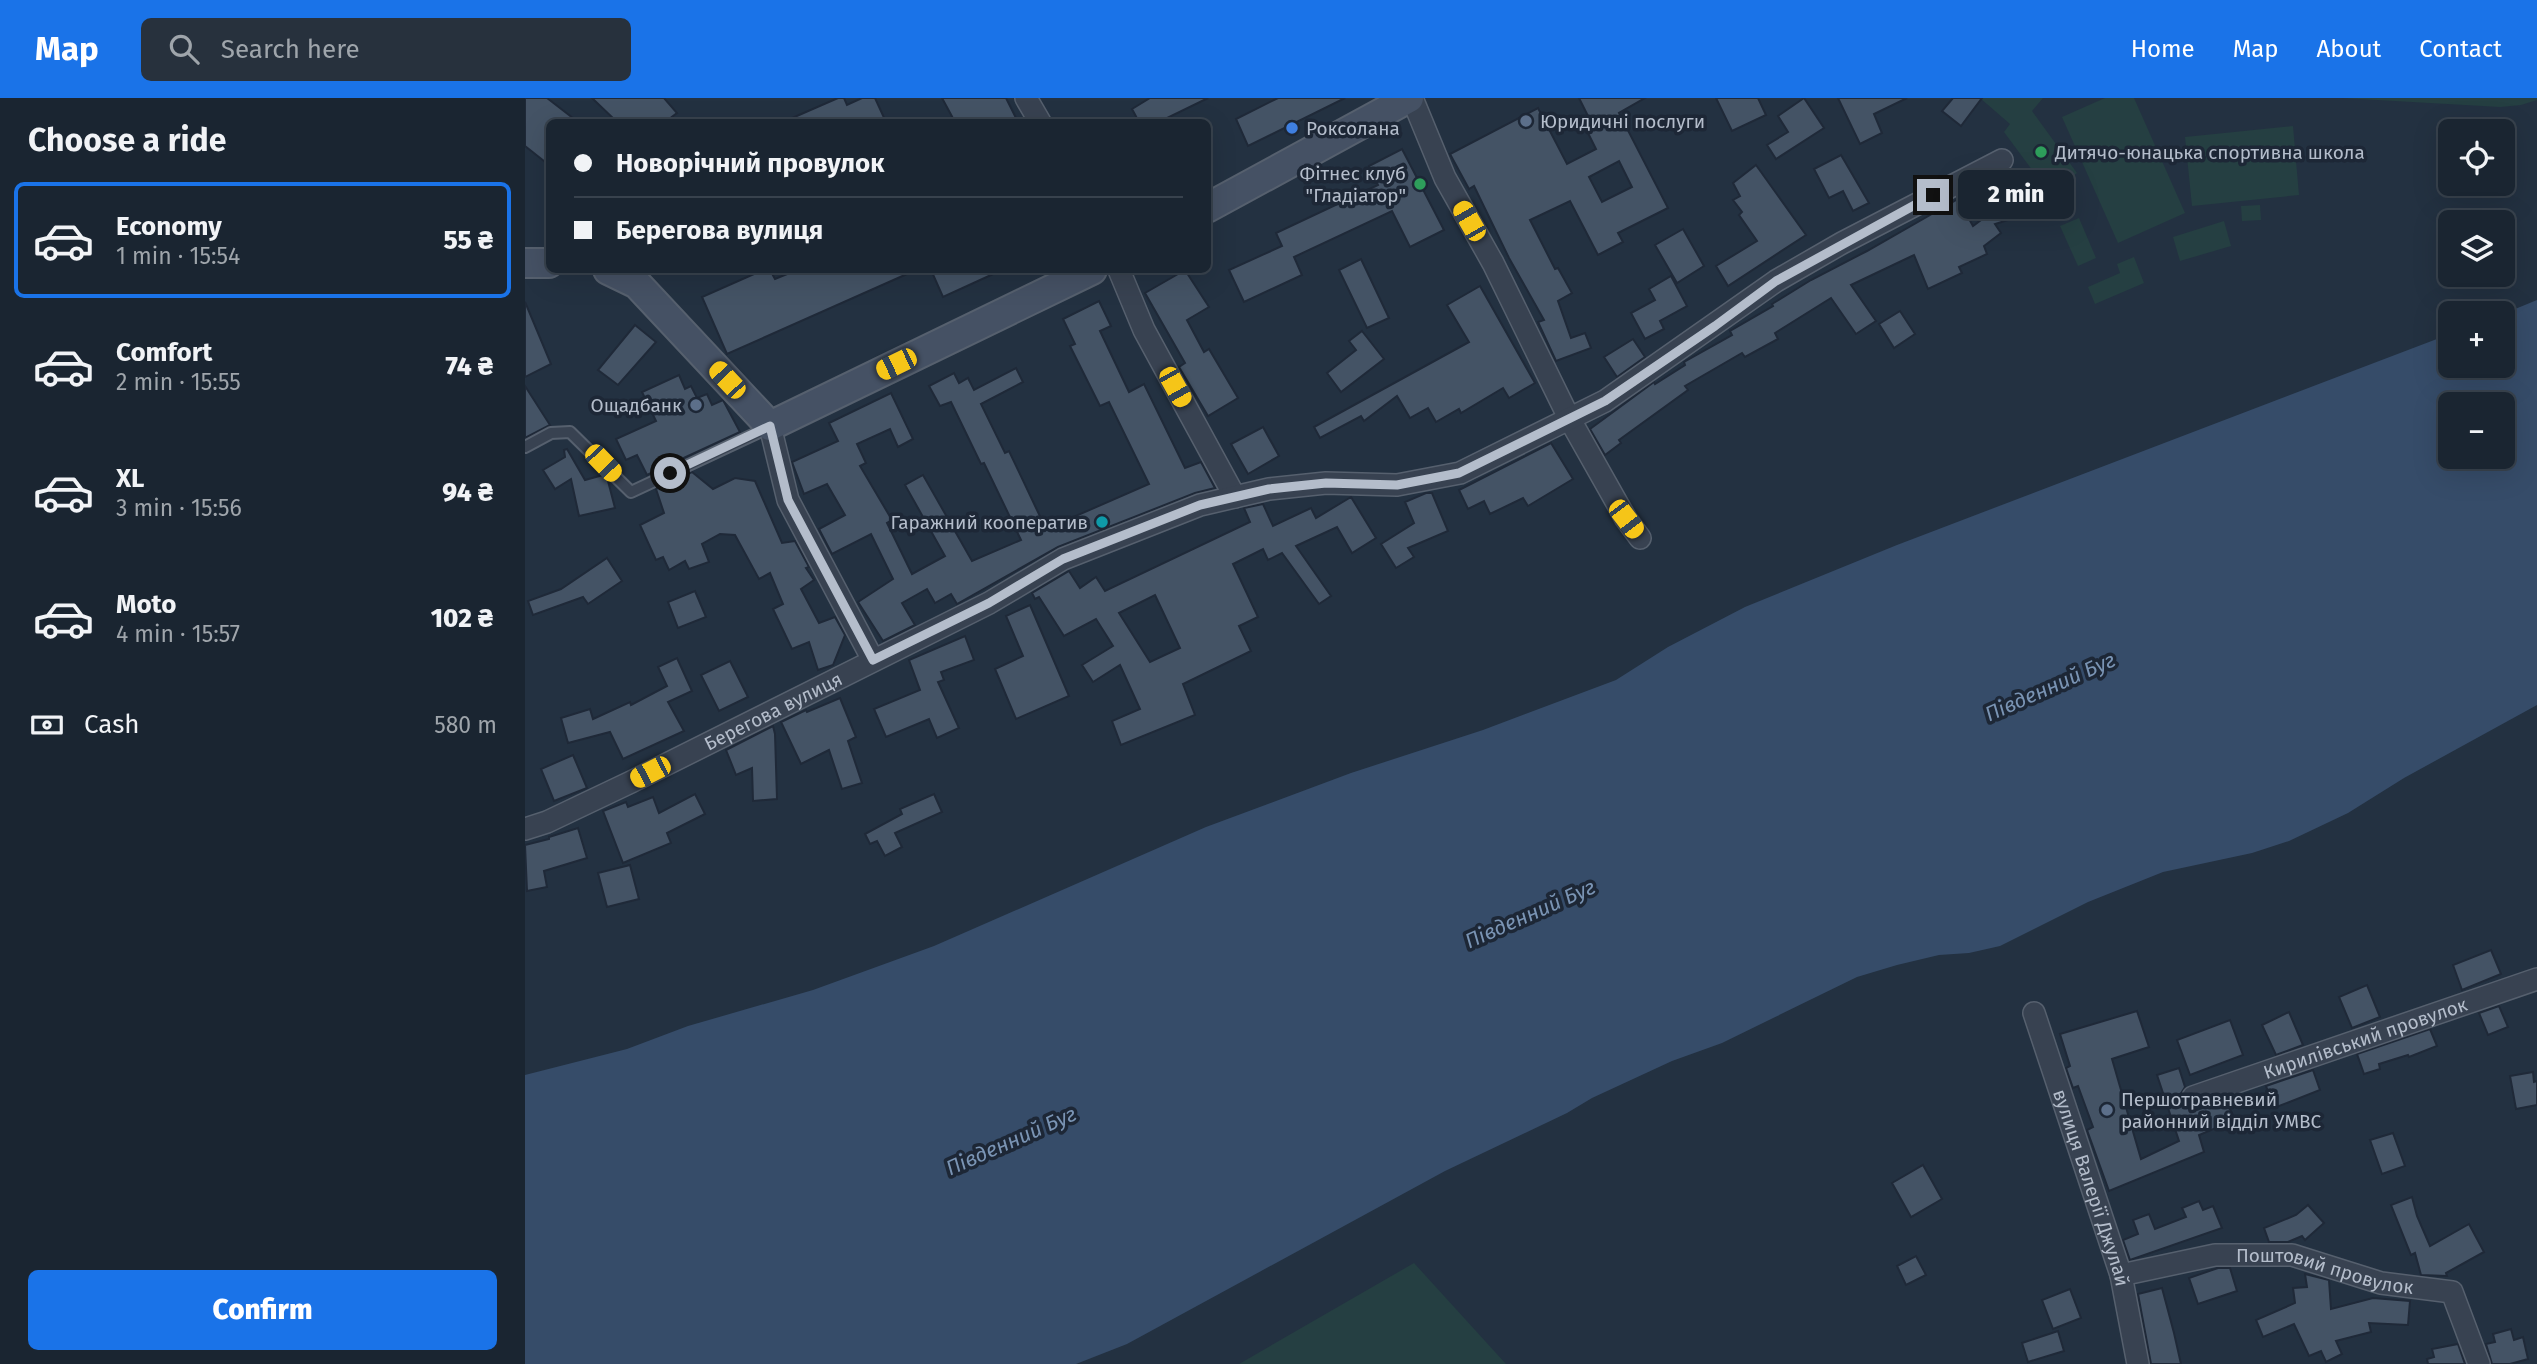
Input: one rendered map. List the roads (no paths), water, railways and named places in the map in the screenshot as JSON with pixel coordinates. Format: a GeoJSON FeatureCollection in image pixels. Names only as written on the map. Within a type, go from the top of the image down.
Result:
{"type":"FeatureCollection","features":[{"type":"Feature","properties":{"kind":"street"},"geometry":{"type":"LineString","coordinates":[[1026,98],[1037,119]]}},
{"type":"Feature","properties":{"kind":"street"},"geometry":{"type":"LineString","coordinates":[[1211,206],[1411,98],[1445,178],[1493,263],[1569,418],[1626,519],[1640,538]]}},
{"type":"Feature","properties":{"kind":"street","name":"Берегова вулиця"},"geometry":{"type":"LineString","coordinates":[[525,829],[547,822],[619,787],[989,603],[1063,559],[1200,505],[1269,489],[1326,483],[1397,485],[1459,473],[1605,401],[1776,281],[1842,243],[2002,160]]}},
{"type":"Feature","properties":{"kind":"street"},"geometry":{"type":"LineString","coordinates":[[525,263],[546,263]]}},
{"type":"Feature","properties":{"kind":"street"},"geometry":{"type":"LineString","coordinates":[[614,273],[637,284],[770,426],[788,500],[873,660]]}},
{"type":"Feature","properties":{"kind":"street"},"geometry":{"type":"LineString","coordinates":[[770,426],[1086,273]]}},
{"type":"Feature","properties":{"kind":"street"},"geometry":{"type":"LineString","coordinates":[[1120,273],[1144,330],[1235,497]]}},
{"type":"Feature","properties":{"kind":"street","name":"Кирилівський провулок"},"geometry":{"type":"LineString","coordinates":[[2193,1097],[2537,979]]}},
{"type":"Feature","properties":{"kind":"street","name":"вулиця Валерії Джулай"},"geometry":{"type":"LineString","coordinates":[[2034,1013],[2121,1275],[2138,1364]]}},
{"type":"Feature","properties":{"kind":"street","name":"Поштовий провулок"},"geometry":{"type":"LineString","coordinates":[[2121,1275],[2215,1255],[2292,1255],[2381,1283],[2452,1293],[2479,1364]]}},
{"type":"Feature","properties":{"kind":"lane"},"geometry":{"type":"LineString","coordinates":[[525,447],[551,433],[570,432],[631,492],[770,426]]}},
{"type":"Feature","properties":{"kind":"water","name":"Південний Буг"},"geometry":{"type":"Polygon","coordinates":[[[2537,300],[2537,705],[2404,778],[2348,813],[2289,841],[2252,853],[2163,872],[2088,902],[2000,946],[1969,953],[1939,955],[1857,977],[1722,1043],[1672,1061],[1592,1098],[1567,1113],[1445,1171],[1127,1344],[1076,1364],[525,1364],[525,1075],[627,1049],[688,1026],[813,990],[934,946],[1206,827],[1351,773],[1483,730],[1616,680],[1668,647],[1745,607],[1897,545],[2438,339],[2438,378],[2515,378],[2515,309],[2537,300]]]}},
{"type":"Feature","properties":{"kind":"place","name":"Юридичні послуги"},"geometry":{"type":"Point","coordinates":[1526,121]}},
{"type":"Feature","properties":{"kind":"place","name":"Роксолана"},"geometry":{"type":"Point","coordinates":[1292,128]}},
{"type":"Feature","properties":{"kind":"place","name":"Дитячо-юнацька спортивна школа"},"geometry":{"type":"Point","coordinates":[2041,152]}},
{"type":"Feature","properties":{"kind":"place","name":"Фітнес клуб \"Гладіатор\""},"geometry":{"type":"Point","coordinates":[1420,184]}},
{"type":"Feature","properties":{"kind":"place","name":"Ощадбанк"},"geometry":{"type":"Point","coordinates":[696,405]}},
{"type":"Feature","properties":{"kind":"place","name":"Гаражний кооператив"},"geometry":{"type":"Point","coordinates":[1102,522]}},
{"type":"Feature","properties":{"kind":"place","name":"Першотравневий районний відділ УМВС"},"geometry":{"type":"Point","coordinates":[2107,1110]}}]}
